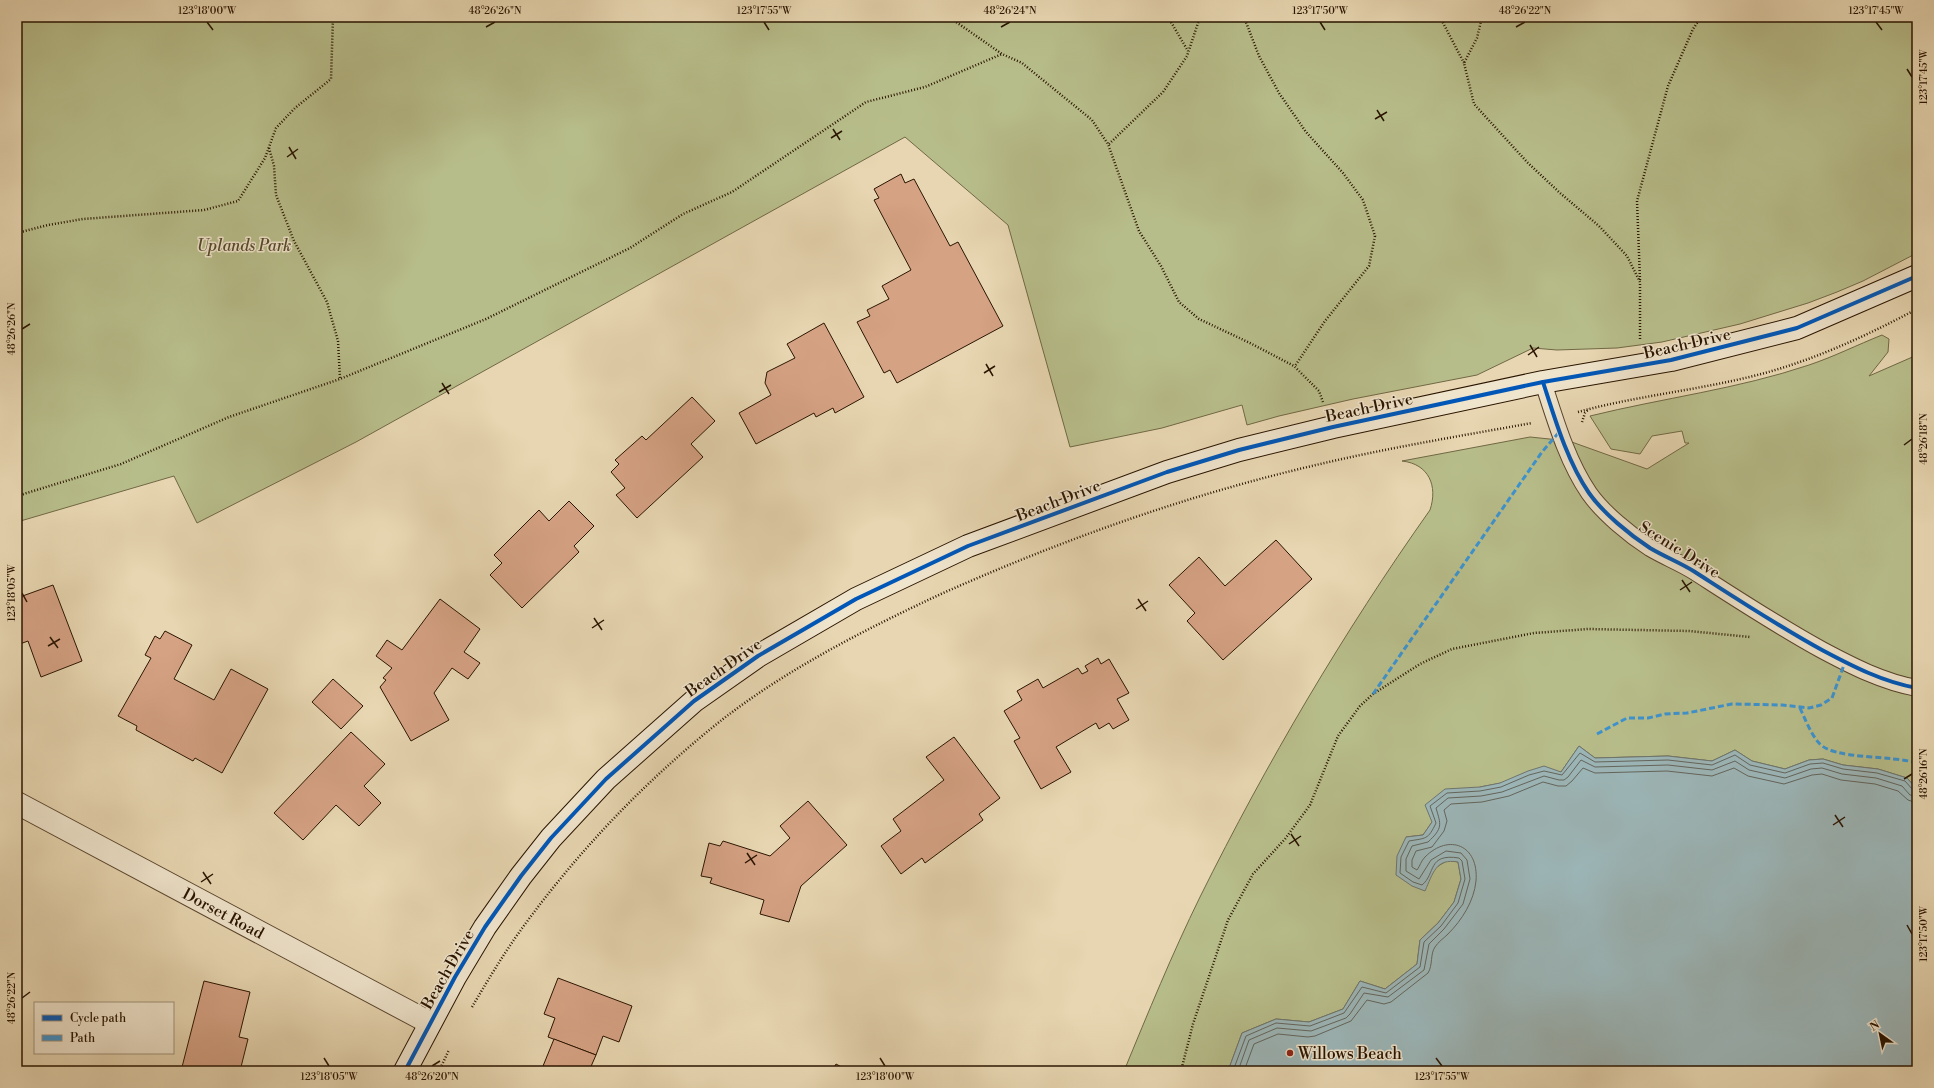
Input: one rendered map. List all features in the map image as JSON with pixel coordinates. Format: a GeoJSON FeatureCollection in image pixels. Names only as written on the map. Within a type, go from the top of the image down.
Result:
{"type":"FeatureCollection","features":[{"type":"Feature","properties":{"kind":"main road","name":"Beach Drive"},"geometry":{"type":"LineString","coordinates":[[405,1071],[430,1023],[485,927],[521,876],[551,838],[606,779],[671,720],[758,656],[856,599],[968,546],[1167,472],[1239,450],[1333,427],[1543,382],[1640,366],[1797,328],[1917,276]]}},
{"type":"Feature","properties":{"kind":"main road","name":"Dorset Road"},"geometry":{"type":"LineString","coordinates":[[17,803],[430,1023]]}},
{"type":"Feature","properties":{"kind":"lane","name":"Scenic Drive"},"geometry":{"type":"LineString","coordinates":[[1543,382],[1555,418],[1576,471],[1590,494],[1615,520],[1651,548],[1690,569],[1779,626],[1859,669],[1886,680],[1917,688]]}},
{"type":"Feature","properties":{"kind":"path"},"geometry":{"type":"LineString","coordinates":[[17,233],[48,225],[83,219],[204,210],[238,200],[265,158],[276,128],[295,108],[331,79],[333,17]]}},
{"type":"Feature","properties":{"kind":"path"},"geometry":{"type":"LineString","coordinates":[[950,17],[1002,54],[1022,63],[1092,120],[1108,144],[1139,231],[1161,266],[1179,302],[1199,319],[1294,366],[1319,391],[1333,427]]}},
{"type":"Feature","properties":{"kind":"path"},"geometry":{"type":"LineString","coordinates":[[1168,17],[1188,52]]}},
{"type":"Feature","properties":{"kind":"path"},"geometry":{"type":"LineString","coordinates":[[1108,144],[1163,92],[1188,52],[1200,17]]}},
{"type":"Feature","properties":{"kind":"path"},"geometry":{"type":"LineString","coordinates":[[1244,17],[1259,56],[1279,93],[1306,132],[1343,173],[1362,200],[1375,236],[1369,266],[1325,321],[1294,366]]}},
{"type":"Feature","properties":{"kind":"path"},"geometry":{"type":"LineString","coordinates":[[1440,17],[1464,63],[1474,104],[1527,162],[1560,193],[1599,226],[1627,256],[1640,282]]}},
{"type":"Feature","properties":{"kind":"path"},"geometry":{"type":"LineString","coordinates":[[1464,63],[1477,38],[1482,17]]}},
{"type":"Feature","properties":{"kind":"path"},"geometry":{"type":"LineString","coordinates":[[1640,366],[1640,282],[1637,201],[1668,86],[1693,29],[1700,17]]}},
{"type":"Feature","properties":{"kind":"path"},"geometry":{"type":"LineString","coordinates":[[17,496],[121,464],[229,417],[340,379],[486,319],[630,248],[683,214],[732,192],[866,102],[925,87],[1002,54]]}},
{"type":"Feature","properties":{"kind":"path"},"geometry":{"type":"LineString","coordinates":[[269,148],[274,166],[276,195],[294,241],[327,302],[338,341],[340,379]]}},
{"type":"Feature","properties":{"kind":"path"},"geometry":{"type":"LineString","coordinates":[[470,1009],[522,928],[577,859],[631,800],[660,773],[725,718],[798,669],[880,623],[978,578],[1081,536],[1197,497],[1313,465],[1555,418],[1589,409],[1745,378],[1807,360],[1878,329],[1917,309]]}},
{"type":"Feature","properties":{"kind":"path"},"geometry":{"type":"LineString","coordinates":[[1181,1071],[1193,1024],[1228,920],[1253,874],[1286,839],[1310,805],[1338,736],[1360,706],[1373,694],[1420,664],[1452,649],[1534,633],[1595,629],[1689,631],[1754,637],[1779,626]]}},
{"type":"Feature","properties":{"kind":"path"},"geometry":{"type":"LineString","coordinates":[[439,1071],[453,1043]]}},
{"type":"Feature","properties":{"kind":"green space","name":"Uplands Park"},"geometry":{"type":"Polygon","coordinates":[[[17,17],[1917,17],[1917,253],[1863,281],[1808,303],[1740,324],[1662,342],[1617,348],[1557,350],[1533,348],[1477,375],[1353,399],[1247,425],[1242,405],[1162,428],[1070,447],[1008,225],[905,137],[356,442],[197,523],[174,476],[17,522],[17,17]]]}},
{"type":"Feature","properties":{"kind":"green space"},"geometry":{"type":"Polygon","coordinates":[[[1882,335],[1889,339],[1888,352],[1869,376],[1917,355],[1917,789],[1907,778],[1878,769],[1843,765],[1823,759],[1809,760],[1785,769],[1752,761],[1735,750],[1712,761],[1668,756],[1595,758],[1579,746],[1561,772],[1480,787],[1432,822],[1423,835],[1406,837],[1435,868],[1448,860],[1458,862],[1461,879],[1454,902],[1438,923],[1420,940],[1417,964],[1385,989],[1360,981],[1343,1009],[1309,1022],[1276,1019],[1242,1033],[1228,1071],[1124,1071],[1160,984],[1190,918],[1252,797],[1279,748],[1337,651],[1398,556],[1430,510],[1433,493],[1432,485],[1425,471],[1411,463],[1402,461],[1530,437],[1569,441],[1647,469],[1689,443],[1685,443],[1682,431],[1652,436],[1640,454],[1611,449],[1590,416],[1755,381],[1818,362],[1882,335]]]}},
{"type":"Feature","properties":{"kind":"water"},"geometry":{"type":"Polygon","coordinates":[[[1579,746],[1595,758],[1668,756],[1712,761],[1735,750],[1752,761],[1785,769],[1809,760],[1823,759],[1843,765],[1878,769],[1907,778],[1917,789],[1917,1071],[1228,1071],[1242,1033],[1276,1019],[1309,1022],[1343,1009],[1360,981],[1385,989],[1417,964],[1420,940],[1438,923],[1454,902],[1461,879],[1458,862],[1451,861],[1445,862],[1436,868],[1425,891],[1412,886],[1396,875],[1397,856],[1406,837],[1423,835],[1432,822],[1425,805],[1445,789],[1480,787],[1500,783],[1544,766],[1561,772],[1579,746]]]}},
{"type":"Feature","properties":{"kind":"building"},"geometry":{"type":"Polygon","coordinates":[[[901,174],[905,183],[914,179],[950,246],[958,242],[1003,326],[897,383],[890,370],[884,373],[857,322],[870,316],[867,310],[889,299],[882,286],[911,270],[874,200],[879,198],[874,189],[901,174]]]}},
{"type":"Feature","properties":{"kind":"building"},"geometry":{"type":"Polygon","coordinates":[[[824,323],[864,397],[835,413],[833,408],[816,417],[814,413],[756,444],[739,413],[771,395],[765,383],[767,372],[795,358],[787,344],[824,323]]]}},
{"type":"Feature","properties":{"kind":"building"},"geometry":{"type":"Polygon","coordinates":[[[692,397],[715,421],[691,444],[703,457],[637,518],[616,495],[625,488],[611,472],[619,464],[615,460],[642,436],[646,440],[692,397]]]}},
{"type":"Feature","properties":{"kind":"building"},"geometry":{"type":"Polygon","coordinates":[[[569,501],[594,526],[574,546],[579,552],[522,608],[490,575],[502,563],[494,555],[539,510],[549,521],[569,501]]]}},
{"type":"Feature","properties":{"kind":"building"},"geometry":{"type":"Polygon","coordinates":[[[1276,540],[1312,579],[1223,660],[1187,621],[1195,613],[1169,585],[1199,557],[1225,586],[1276,540]]]}},
{"type":"Feature","properties":{"kind":"building"},"geometry":{"type":"Polygon","coordinates":[[[53,585],[82,661],[41,677],[28,641],[17,645],[17,598],[53,585]]]}},
{"type":"Feature","properties":{"kind":"building"},"geometry":{"type":"Polygon","coordinates":[[[440,599],[480,629],[464,652],[480,663],[468,679],[452,668],[434,693],[449,720],[411,741],[380,687],[386,680],[383,678],[392,668],[376,656],[387,640],[402,650],[440,599]]]}},
{"type":"Feature","properties":{"kind":"building"},"geometry":{"type":"Polygon","coordinates":[[[165,631],[192,645],[174,679],[214,700],[231,669],[268,689],[222,773],[195,758],[193,761],[136,730],[137,726],[118,716],[151,658],[145,655],[155,636],[160,639],[165,631]]]}},
{"type":"Feature","properties":{"kind":"building"},"geometry":{"type":"Polygon","coordinates":[[[1098,658],[1101,664],[1109,659],[1129,693],[1117,699],[1129,720],[1113,729],[1109,723],[1099,729],[1096,723],[1056,747],[1071,772],[1041,789],[1014,741],[1020,738],[1004,711],[1022,700],[1017,691],[1038,679],[1043,688],[1078,668],[1082,674],[1088,671],[1085,666],[1098,658]]]}},
{"type":"Feature","properties":{"kind":"building"},"geometry":{"type":"Polygon","coordinates":[[[333,679],[363,706],[341,729],[312,702],[333,679]]]}},
{"type":"Feature","properties":{"kind":"building"},"geometry":{"type":"Polygon","coordinates":[[[351,732],[385,764],[364,786],[381,803],[359,826],[336,805],[303,840],[274,813],[351,732]]]}},
{"type":"Feature","properties":{"kind":"building"},"geometry":{"type":"Polygon","coordinates":[[[954,737],[1000,798],[979,814],[983,820],[925,863],[922,858],[901,874],[881,846],[901,831],[893,819],[944,780],[926,757],[954,737]]]}},
{"type":"Feature","properties":{"kind":"building"},"geometry":{"type":"Polygon","coordinates":[[[808,801],[847,845],[801,886],[789,922],[760,914],[764,900],[710,883],[712,878],[701,876],[709,843],[720,846],[723,841],[770,856],[790,838],[780,826],[808,801]]]}},
{"type":"Feature","properties":{"kind":"building"},"geometry":{"type":"Polygon","coordinates":[[[558,978],[632,1006],[619,1042],[603,1036],[596,1055],[548,1037],[555,1018],[544,1014],[558,978]]]}},
{"type":"Feature","properties":{"kind":"building"},"geometry":{"type":"Polygon","coordinates":[[[204,981],[250,992],[239,1037],[248,1039],[240,1071],[181,1071],[204,981]]]}},
{"type":"Feature","properties":{"kind":"building"},"geometry":{"type":"Polygon","coordinates":[[[554,1039],[596,1055],[589,1071],[541,1071],[554,1039]]]}},
{"type":"Feature","properties":{"kind":"building"},"geometry":{"type":"Polygon","coordinates":[[[836,1064],[849,1071],[832,1071],[836,1064]]]}},
{"type":"Feature","properties":{"kind":"marked path"},"geometry":{"type":"LineString","coordinates":[[1373,694],[1542,452],[1560,431]]}},
{"type":"Feature","properties":{"kind":"marked path"},"geometry":{"type":"LineString","coordinates":[[1597,734],[1627,718],[1648,718],[1665,714],[1687,713],[1732,704],[1782,705],[1809,708],[1821,705],[1832,698],[1845,662]]}},
{"type":"Feature","properties":{"kind":"marked path"},"geometry":{"type":"LineString","coordinates":[[1800,708],[1813,735],[1819,743],[1826,748],[1850,755],[1917,763]]}},
{"type":"Feature","properties":{"kind":"cycle path"},"geometry":{"type":"LineString","coordinates":[[405,1071],[455,977],[485,927],[521,876],[551,838],[606,779],[694,701],[758,656],[856,599],[968,546],[1167,472],[1239,450],[1333,427],[1543,382],[1671,360],[1797,328],[1917,276]]}},
{"type":"Feature","properties":{"kind":"cycle path"},"geometry":{"type":"LineString","coordinates":[[1543,382],[1562,439],[1581,481],[1595,501],[1609,516],[1634,537],[1650,548],[1690,569],[1774,622],[1822,650],[1880,678],[1917,688]]}},
{"type":"Feature","properties":{"kind":"place","name":"Willows Beach"},"geometry":{"type":"Point","coordinates":[1290,1053]}}]}
